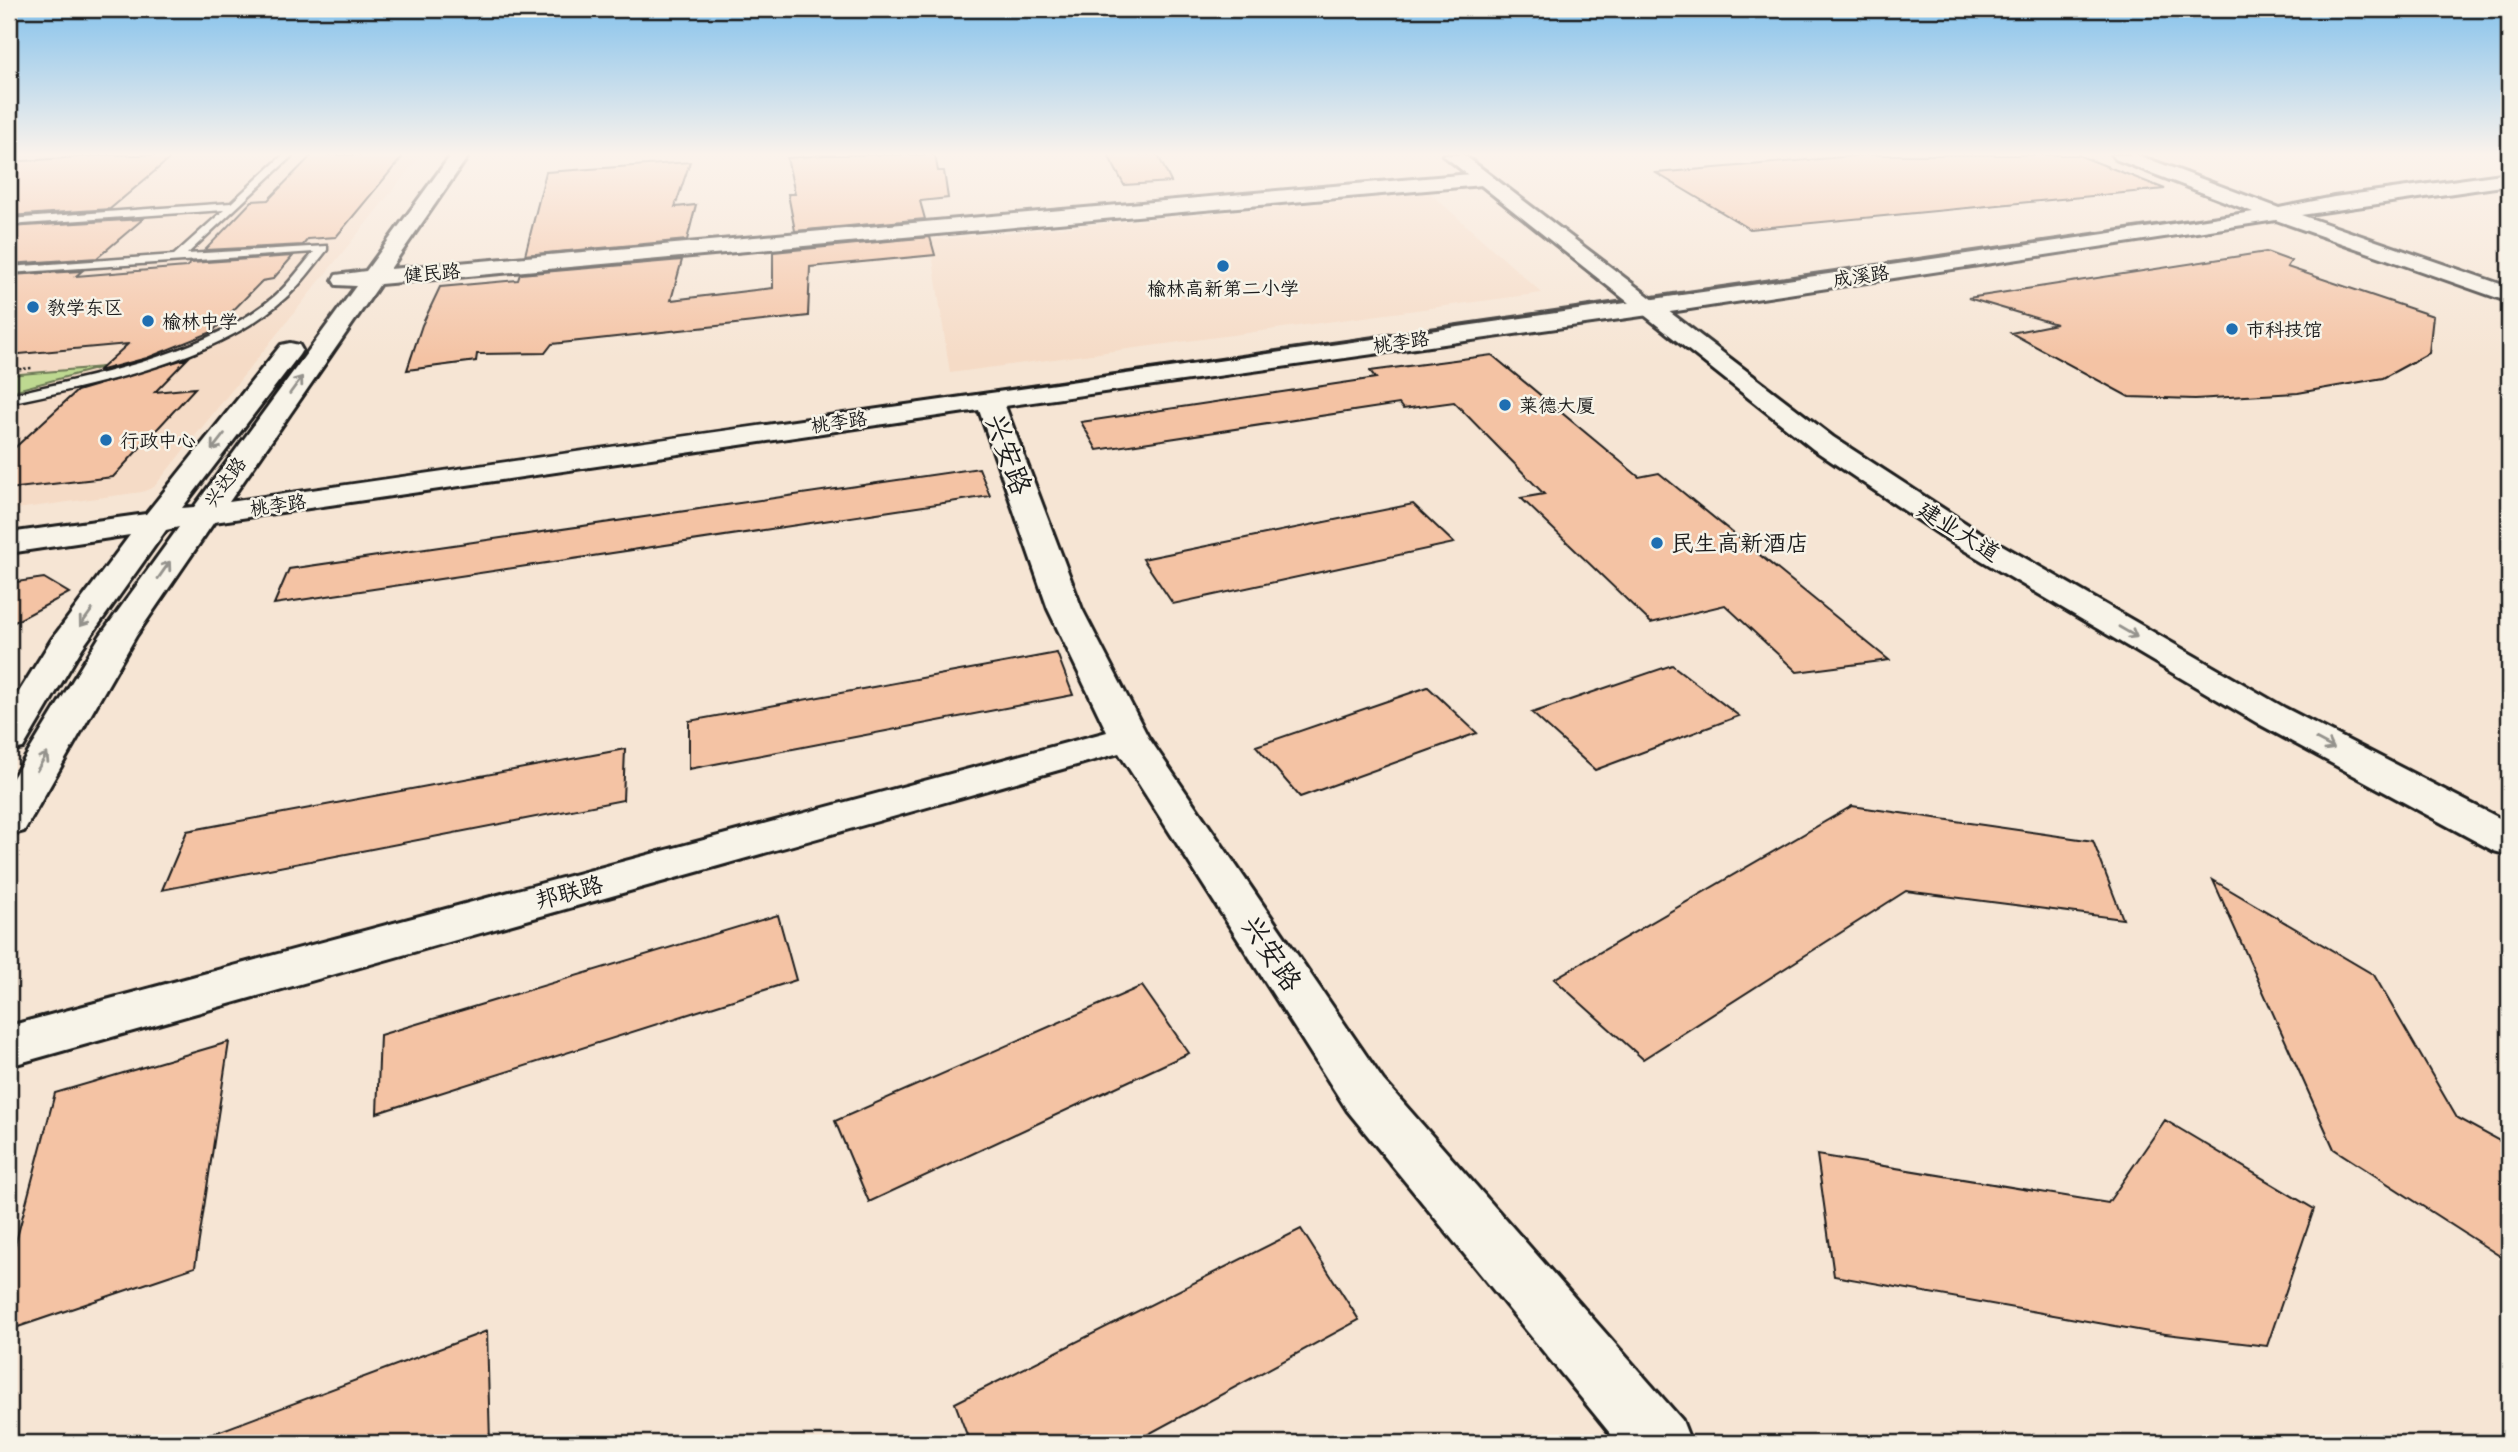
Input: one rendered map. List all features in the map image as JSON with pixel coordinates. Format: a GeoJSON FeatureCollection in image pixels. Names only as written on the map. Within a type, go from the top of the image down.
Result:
{"type":"FeatureCollection","features":[{"type":"Feature","properties":{"kind":"main road","name":"兴达路"},"geometry":{"type":"LineString","coordinates":[[9,821],[118,636],[201,517],[395,223]]}},
{"type":"Feature","properties":{"kind":"main road","name":"兴达路"},"geometry":{"type":"LineString","coordinates":[[326,302],[358,279],[404,223]]}},
{"type":"Feature","properties":{"kind":"main road","name":"健民路"},"geometry":{"type":"LineString","coordinates":[[358,279],[920,223]]}},
{"type":"Feature","properties":{"kind":"main road","name":"建业大道"},"geometry":{"type":"LineString","coordinates":[[1550,223],[1660,306],[1848,439],[1989,529],[2296,703],[2509,814]]}},
{"type":"Feature","properties":{"kind":"main road","name":"成溪路"},"geometry":{"type":"LineString","coordinates":[[1660,306],[2218,223]]}},
{"type":"Feature","properties":{"kind":"main road"},"geometry":{"type":"LineString","coordinates":[[2302,223],[2509,295]]}},
{"type":"Feature","properties":{"kind":"main road","name":"建业大道"},"geometry":{"type":"LineString","coordinates":[[1660,306],[1823,443],[1965,537],[2272,716],[2509,841]]}},
{"type":"Feature","properties":{"kind":"main road","name":"桃李路"},"geometry":{"type":"LineString","coordinates":[[9,543],[989,400],[1660,306]]}},
{"type":"Feature","properties":{"kind":"main road","name":"兴达路"},"geometry":{"type":"LineString","coordinates":[[9,739],[65,648],[155,523],[301,335]]}},
{"type":"Feature","properties":{"kind":"main road","name":"兴安路"},"geometry":{"type":"LineString","coordinates":[[989,400],[1065,609],[1129,738],[1365,1095],[1659,1443]]}},
{"type":"Feature","properties":{"kind":"main road","name":"邦联路"},"geometry":{"type":"LineString","coordinates":[[9,1046],[1129,738]]}},
{"type":"Feature","properties":{"kind":"lane"},"geometry":{"type":"LineString","coordinates":[[177,258],[214,223]]}},
{"type":"Feature","properties":{"kind":"lane"},"geometry":{"type":"LineString","coordinates":[[9,270],[323,248],[275,302],[211,341],[96,378],[9,399]]}},
{"type":"Feature","properties":{"kind":"shaded area","name":"榆林中学"},"geometry":{"type":"Polygon","coordinates":[[[9,223],[367,223],[154,487],[142,492],[9,510],[9,223]]]}},
{"type":"Feature","properties":{"kind":"shaded area","name":"榆林高新第二小学"},"geometry":{"type":"Polygon","coordinates":[[[1113,223],[1463,223],[1542,293],[950,373],[930,240],[1113,223]]]}},
{"type":"Feature","properties":{"kind":"green space"},"geometry":{"type":"Polygon","coordinates":[[[103,367],[9,392],[9,375],[103,367]]]}},
{"type":"Feature","properties":{"kind":"building"},"geometry":{"type":"Polygon","coordinates":[[[139,223],[97,258],[9,264],[9,227],[139,223]]]}},
{"type":"Feature","properties":{"kind":"building"},"geometry":{"type":"Polygon","coordinates":[[[231,223],[348,223],[336,237],[308,239],[303,245],[205,250],[231,223]]]}},
{"type":"Feature","properties":{"kind":"building"},"geometry":{"type":"Polygon","coordinates":[[[533,223],[691,223],[687,240],[525,255],[533,223]]]}},
{"type":"Feature","properties":{"kind":"building"},"geometry":{"type":"Polygon","coordinates":[[[793,223],[884,223],[795,231],[793,223]]]}},
{"type":"Feature","properties":{"kind":"building"},"geometry":{"type":"Polygon","coordinates":[[[1740,223],[1815,223],[1750,229],[1740,223]]]}},
{"type":"Feature","properties":{"kind":"building"},"geometry":{"type":"Polygon","coordinates":[[[930,237],[935,255],[810,267],[808,316],[552,344],[545,353],[477,354],[476,361],[407,370],[422,325],[440,287],[518,280],[520,274],[682,260],[671,300],[773,288],[773,252],[930,237]]]}},
{"type":"Feature","properties":{"kind":"building","name":"市科技馆"},"geometry":{"type":"Polygon","coordinates":[[[2266,252],[2291,261],[2287,267],[2433,316],[2429,353],[2383,378],[2298,393],[2195,399],[2129,397],[2011,333],[2056,324],[1968,298],[2266,252]]]}},
{"type":"Feature","properties":{"kind":"building","name":"教学东区"},"geometry":{"type":"Polygon","coordinates":[[[293,256],[273,279],[262,281],[212,332],[147,358],[98,371],[128,344],[9,355],[9,275],[82,271],[76,276],[186,267],[191,263],[293,256]]]}},
{"type":"Feature","properties":{"kind":"building"},"geometry":{"type":"Polygon","coordinates":[[[1492,355],[1639,477],[1659,473],[1889,660],[1797,672],[1725,605],[1651,623],[1521,498],[1544,494],[1454,402],[1403,409],[1399,404],[1097,450],[1081,422],[1376,378],[1370,371],[1492,355]]]}},
{"type":"Feature","properties":{"kind":"building","name":"行政中心"},"geometry":{"type":"Polygon","coordinates":[[[188,358],[155,392],[195,388],[113,477],[9,489],[9,453],[77,391],[188,358]]]}},
{"type":"Feature","properties":{"kind":"building"},"geometry":{"type":"Polygon","coordinates":[[[979,468],[990,496],[274,604],[289,569],[979,468]]]}},
{"type":"Feature","properties":{"kind":"building"},"geometry":{"type":"Polygon","coordinates":[[[1413,504],[1454,543],[1173,604],[1143,559],[1413,504]]]}},
{"type":"Feature","properties":{"kind":"building"},"geometry":{"type":"Polygon","coordinates":[[[44,578],[69,593],[9,625],[9,583],[44,578]]]}},
{"type":"Feature","properties":{"kind":"building"},"geometry":{"type":"Polygon","coordinates":[[[1057,653],[1073,695],[689,769],[689,721],[1057,653]]]}},
{"type":"Feature","properties":{"kind":"building"},"geometry":{"type":"Polygon","coordinates":[[[1672,665],[1739,716],[1595,770],[1532,713],[1672,665]]]}},
{"type":"Feature","properties":{"kind":"building"},"geometry":{"type":"Polygon","coordinates":[[[1428,687],[1477,733],[1300,797],[1256,746],[1428,687]]]}},
{"type":"Feature","properties":{"kind":"building"},"geometry":{"type":"Polygon","coordinates":[[[625,749],[623,800],[162,890],[187,831],[625,749]]]}},
{"type":"Feature","properties":{"kind":"building"},"geometry":{"type":"Polygon","coordinates":[[[1852,806],[2093,841],[2123,919],[1906,891],[1643,1059],[1554,979],[1852,806]]]}},
{"type":"Feature","properties":{"kind":"building"},"geometry":{"type":"Polygon","coordinates":[[[2213,880],[2374,975],[2457,1118],[2509,1146],[2509,1262],[2334,1149],[2213,880]]]}},
{"type":"Feature","properties":{"kind":"building"},"geometry":{"type":"Polygon","coordinates":[[[778,915],[796,980],[377,1113],[380,1035],[778,915]]]}},
{"type":"Feature","properties":{"kind":"building"},"geometry":{"type":"Polygon","coordinates":[[[1142,986],[1189,1053],[869,1202],[835,1121],[1142,986]]]}},
{"type":"Feature","properties":{"kind":"building"},"geometry":{"type":"Polygon","coordinates":[[[229,1042],[195,1267],[9,1330],[9,1268],[55,1093],[229,1042]]]}},
{"type":"Feature","properties":{"kind":"building"},"geometry":{"type":"Polygon","coordinates":[[[2165,1120],[2314,1209],[2267,1346],[2149,1332],[1834,1276],[1817,1155],[2108,1203],[2165,1120]]]}},
{"type":"Feature","properties":{"kind":"building"},"geometry":{"type":"Polygon","coordinates":[[[1301,1229],[1359,1320],[1132,1443],[970,1443],[955,1403],[1301,1229]]]}},
{"type":"Feature","properties":{"kind":"building"},"geometry":{"type":"Polygon","coordinates":[[[487,1331],[490,1443],[197,1443],[196,1440],[487,1331]]]}},
{"type":"Feature","properties":{"kind":"place","name":"榆林高新第二小学"},"geometry":{"type":"Point","coordinates":[1223,266]}},
{"type":"Feature","properties":{"kind":"place","name":"教学东区"},"geometry":{"type":"Point","coordinates":[33,307]}},
{"type":"Feature","properties":{"kind":"place","name":"榆林中学"},"geometry":{"type":"Point","coordinates":[148,321]}},
{"type":"Feature","properties":{"kind":"place","name":"市科技馆"},"geometry":{"type":"Point","coordinates":[2232,329]}},
{"type":"Feature","properties":{"kind":"place","name":"莱德大厦"},"geometry":{"type":"Point","coordinates":[1505,405]}},
{"type":"Feature","properties":{"kind":"place","name":"行政中心"},"geometry":{"type":"Point","coordinates":[106,440]}},
{"type":"Feature","properties":{"kind":"place","name":"民生高新酒店"},"geometry":{"type":"Point","coordinates":[1657,543]}}]}
